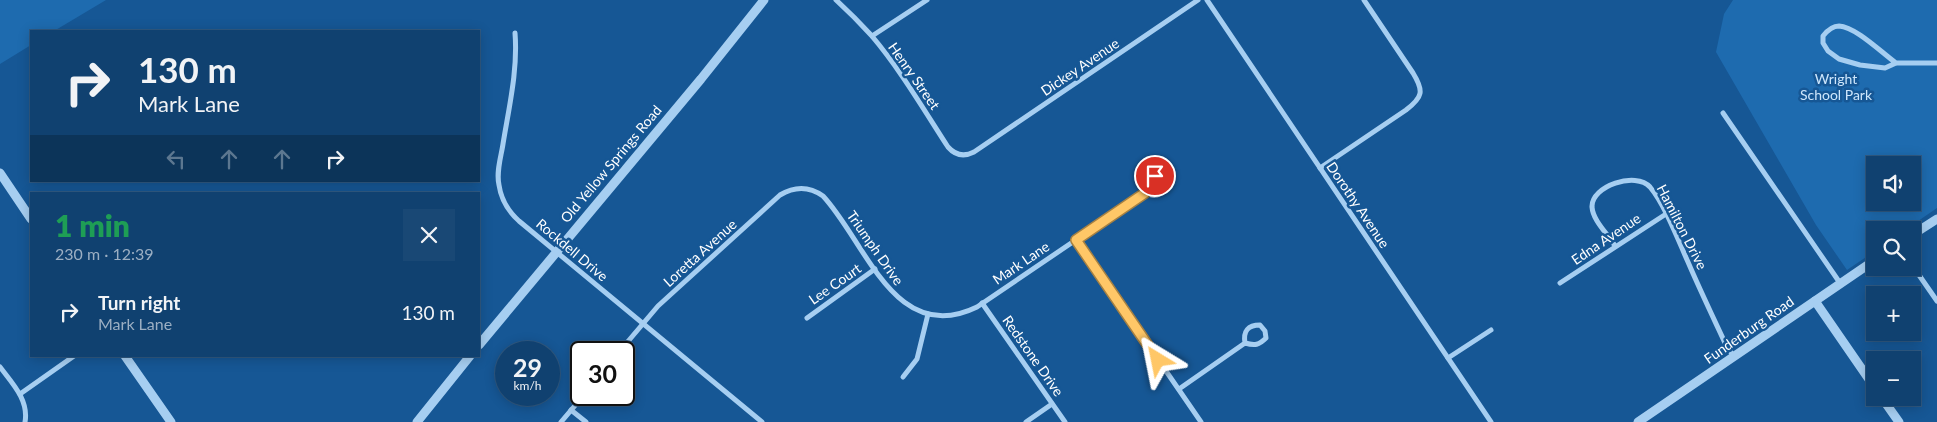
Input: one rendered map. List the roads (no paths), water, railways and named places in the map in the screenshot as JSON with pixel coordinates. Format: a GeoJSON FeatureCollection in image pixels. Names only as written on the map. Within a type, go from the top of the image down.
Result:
{"type":"FeatureCollection","features":[{"type":"Feature","properties":{"kind":"street","name":"Henry Street"},"geometry":{"type":"LineString","coordinates":[[836,0],[872,36],[916,97],[948,147],[954,153],[961,155],[974,152]]}},
{"type":"Feature","properties":{"kind":"street"},"geometry":{"type":"LineString","coordinates":[[872,36],[927,0]]}},
{"type":"Feature","properties":{"kind":"street","name":"Dickey Avenue"},"geometry":{"type":"LineString","coordinates":[[974,152],[1198,0]]}},
{"type":"Feature","properties":{"kind":"street","name":"Dorothy Avenue"},"geometry":{"type":"LineString","coordinates":[[1206,0],[1491,422]]}},
{"type":"Feature","properties":{"kind":"street"},"geometry":{"type":"LineString","coordinates":[[1320,168],[1406,110],[1420,96],[1420,84],[1364,0]]}},
{"type":"Feature","properties":{"kind":"street","name":"Old Yellow Springs Road"},"geometry":{"type":"LineString","coordinates":[[480,344],[555,251],[701,79],[762,2]]}},
{"type":"Feature","properties":{"kind":"street"},"geometry":{"type":"LineString","coordinates":[[1896,63],[1864,38],[1846,28],[1838,26],[1829,29],[1823,36],[1823,43],[1828,51],[1839,59],[1860,65],[1885,68],[1896,63],[1937,63]]}},
{"type":"Feature","properties":{"kind":"street","name":"Rockdell Drive"},"geometry":{"type":"LineString","coordinates":[[515,33],[515,72],[498,174],[499,186],[504,202],[514,217],[762,422]]}},
{"type":"Feature","properties":{"kind":"street"},"geometry":{"type":"LineString","coordinates":[[1723,113],[1840,284]]}},
{"type":"Feature","properties":{"kind":"street"},"geometry":{"type":"LineString","coordinates":[[0,173],[30,218]]}},
{"type":"Feature","properties":{"kind":"street","name":"Mark Lane"},"geometry":{"type":"LineString","coordinates":[[928,314],[942,316],[957,314],[982,303],[1145,193],[1149,178],[1155,176],[1160,178],[1165,184],[1164,191],[1159,195],[1152,196],[1145,193]]}},
{"type":"Feature","properties":{"kind":"street","name":"Hamilton Drive"},"geometry":{"type":"LineString","coordinates":[[1615,246],[1592,210],[1593,200],[1602,190],[1622,180],[1644,182],[1651,189],[1666,214],[1726,345],[1734,357]]}},
{"type":"Feature","properties":{"kind":"street","name":"Loretta Avenue"},"geometry":{"type":"LineString","coordinates":[[628,341],[658,306],[780,195],[794,188],[808,188]]}},
{"type":"Feature","properties":{"kind":"street","name":"Triumph Drive"},"geometry":{"type":"LineString","coordinates":[[808,188],[818,192],[827,200],[887,287],[901,301],[919,312],[928,314]]}},
{"type":"Feature","properties":{"kind":"street","name":"Edna Avenue"},"geometry":{"type":"LineString","coordinates":[[1560,283],[1666,214]]}},
{"type":"Feature","properties":{"kind":"street"},"geometry":{"type":"LineString","coordinates":[[1921,229],[1937,219]]}},
{"type":"Feature","properties":{"kind":"street"},"geometry":{"type":"LineString","coordinates":[[1076,240],[1201,422]]}},
{"type":"Feature","properties":{"kind":"street","name":"Funderburg Road"},"geometry":{"type":"LineString","coordinates":[[1638,422],[1866,266]]}},
{"type":"Feature","properties":{"kind":"street","name":"Lee Court"},"geometry":{"type":"LineString","coordinates":[[807,318],[876,269]]}},
{"type":"Feature","properties":{"kind":"street"},"geometry":{"type":"LineString","coordinates":[[1920,276],[1937,301]]}},
{"type":"Feature","properties":{"kind":"street"},"geometry":{"type":"LineString","coordinates":[[1815,300],[1866,375]]}},
{"type":"Feature","properties":{"kind":"street","name":"Redstone Drive"},"geometry":{"type":"LineString","coordinates":[[982,303],[1065,422]]}},
{"type":"Feature","properties":{"kind":"street"},"geometry":{"type":"LineString","coordinates":[[903,377],[917,359],[928,314]]}},
{"type":"Feature","properties":{"kind":"street"},"geometry":{"type":"LineString","coordinates":[[1179,389],[1245,343],[1261,344],[1266,338],[1265,332],[1260,325],[1253,325],[1247,329],[1244,336],[1245,343]]}},
{"type":"Feature","properties":{"kind":"street"},"geometry":{"type":"LineString","coordinates":[[1448,358],[1491,330]]}},
{"type":"Feature","properties":{"kind":"street"},"geometry":{"type":"LineString","coordinates":[[20,394],[73,357]]}},
{"type":"Feature","properties":{"kind":"street"},"geometry":{"type":"LineString","coordinates":[[127,357],[171,422]]}},
{"type":"Feature","properties":{"kind":"street"},"geometry":{"type":"LineString","coordinates":[[417,422],[469,357]]}},
{"type":"Feature","properties":{"kind":"street"},"geometry":{"type":"LineString","coordinates":[[0,367],[20,394],[25,406],[25,422]]}},
{"type":"Feature","properties":{"kind":"street"},"geometry":{"type":"LineString","coordinates":[[1026,422],[1052,404]]}},
{"type":"Feature","properties":{"kind":"street"},"geometry":{"type":"LineString","coordinates":[[562,422],[574,406]]}},
{"type":"Feature","properties":{"kind":"street"},"geometry":{"type":"LineString","coordinates":[[1887,406],[1898,422]]}},
{"type":"Feature","properties":{"kind":"street"},"geometry":{"type":"LineString","coordinates":[[571,410],[586,422]]}},
{"type":"Feature","properties":{"kind":"park label","name":"Wright School Park"},"geometry":{"type":"Point","coordinates":[1836,88]}}]}
